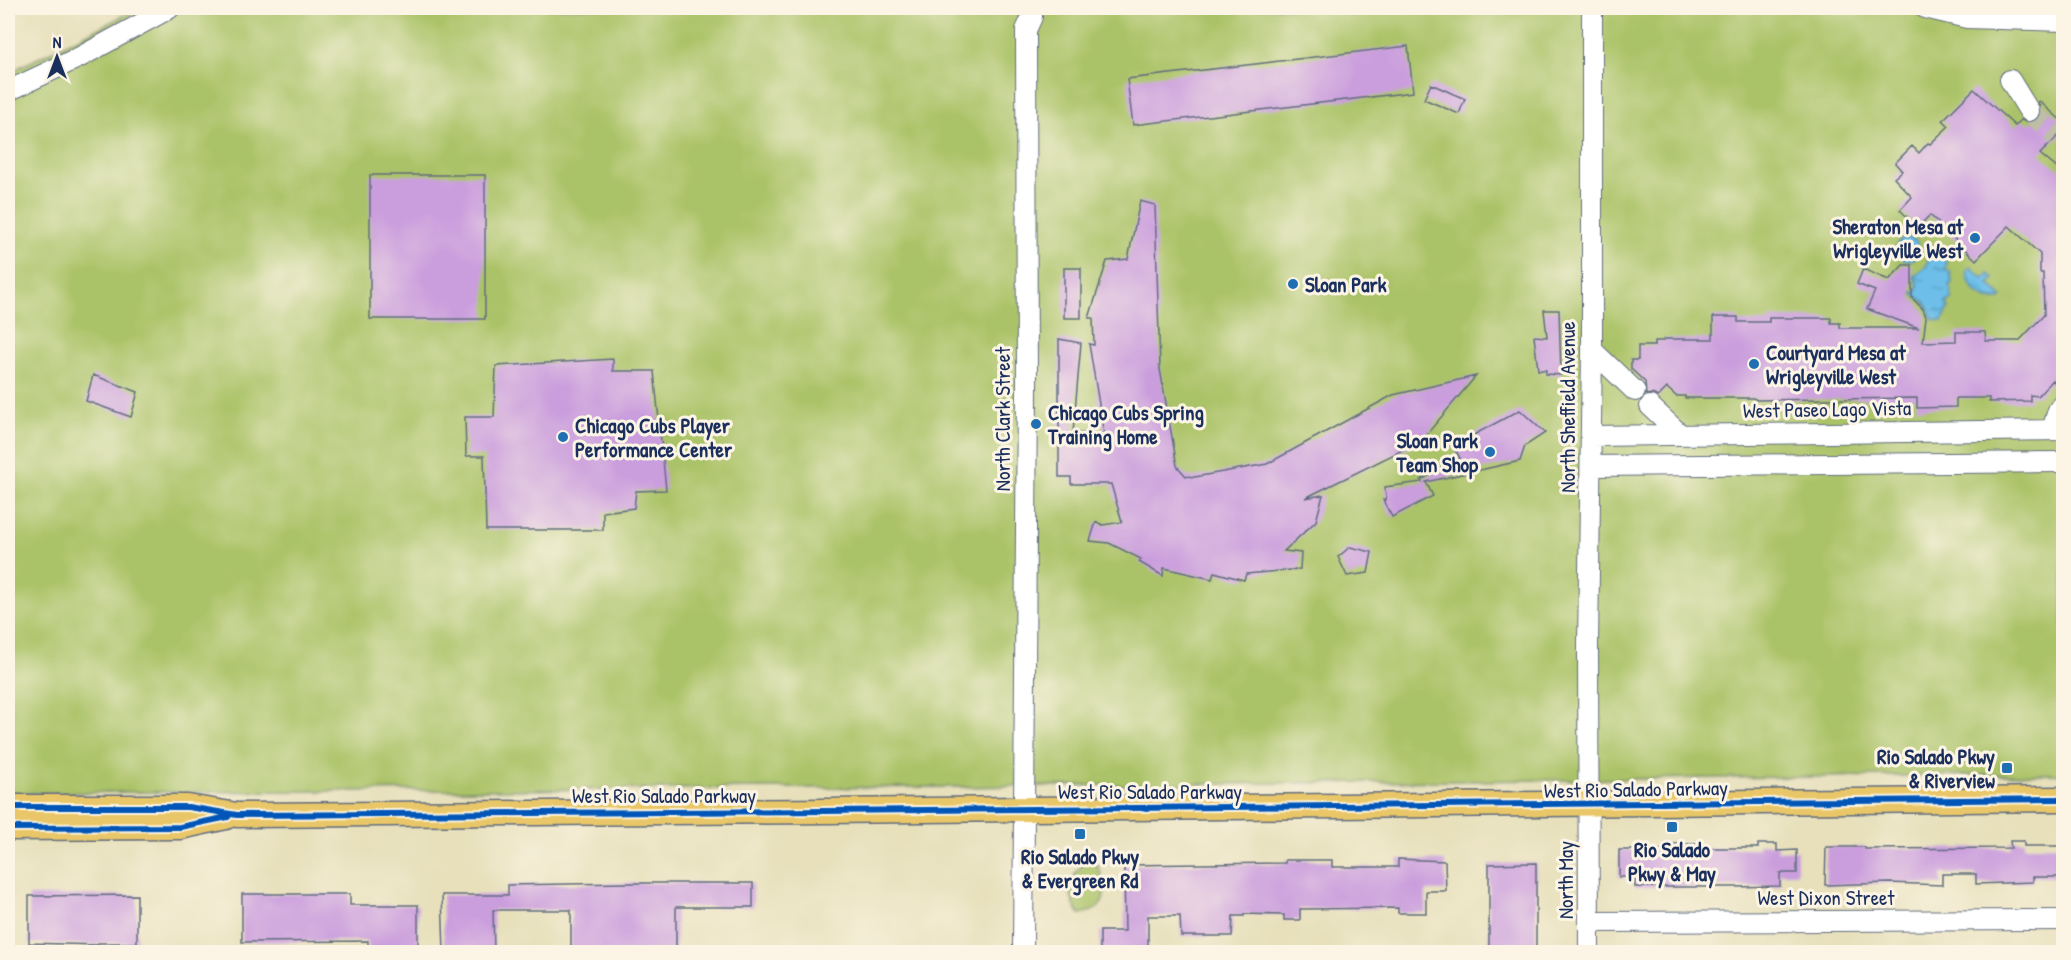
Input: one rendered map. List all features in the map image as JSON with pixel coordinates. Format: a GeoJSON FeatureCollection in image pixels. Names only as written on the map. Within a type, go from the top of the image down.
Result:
{"type":"FeatureCollection","features":[{"type":"Feature","properties":{"kind":"main road","name":"West Rio Salado Parkway"},"geometry":{"type":"LineString","coordinates":[[237,815],[1024,808],[1589,807],[2064,799]]}},
{"type":"Feature","properties":{"kind":"main road"},"geometry":{"type":"LineString","coordinates":[[8,807],[188,807],[237,815]]}},
{"type":"Feature","properties":{"kind":"main road"},"geometry":{"type":"LineString","coordinates":[[8,828],[180,826],[237,815]]}},
{"type":"Feature","properties":{"kind":"street"},"geometry":{"type":"LineString","coordinates":[[8,91],[80,57],[170,8]]}},
{"type":"Feature","properties":{"kind":"street","name":"North Clark Street"},"geometry":{"type":"LineString","coordinates":[[1020,8],[1020,18],[1026,30]]}},
{"type":"Feature","properties":{"kind":"street","name":"North Clark Street"},"geometry":{"type":"LineString","coordinates":[[1023,952],[1027,390],[1026,30],[1032,17],[1032,8]]}},
{"type":"Feature","properties":{"kind":"street","name":"North Sheffield Avenue"},"geometry":{"type":"LineString","coordinates":[[1589,807],[1592,8]]}},
{"type":"Feature","properties":{"kind":"street"},"geometry":{"type":"LineString","coordinates":[[1925,8],[1967,18],[2064,21]]}},
{"type":"Feature","properties":{"kind":"street"},"geometry":{"type":"LineString","coordinates":[[2010,80],[2029,111]]}},
{"type":"Feature","properties":{"kind":"street"},"geometry":{"type":"LineString","coordinates":[[1592,351],[1635,392]]}},
{"type":"Feature","properties":{"kind":"street"},"geometry":{"type":"LineString","coordinates":[[2058,430],[2058,410],[2064,404]]}},
{"type":"Feature","properties":{"kind":"street"},"geometry":{"type":"LineString","coordinates":[[1650,406],[1681,435]]}},
{"type":"Feature","properties":{"kind":"street","name":"West Paseo Lago Vista"},"geometry":{"type":"LineString","coordinates":[[1591,436],[2058,430]]}},
{"type":"Feature","properties":{"kind":"street"},"geometry":{"type":"LineString","coordinates":[[1865,433],[1866,464]]}},
{"type":"Feature","properties":{"kind":"street"},"geometry":{"type":"LineString","coordinates":[[1591,466],[2064,462]]}},
{"type":"Feature","properties":{"kind":"street","name":"North May"},"geometry":{"type":"LineString","coordinates":[[1589,807],[1589,952]]}},
{"type":"Feature","properties":{"kind":"street","name":"West Dixon Street"},"geometry":{"type":"LineString","coordinates":[[1589,922],[2064,920]]}},
{"type":"Feature","properties":{"kind":"green space","name":"Chicago Cubs Spring Training Home"},"geometry":{"type":"Polygon","coordinates":[[[139,8],[2063,8],[2063,774],[955,787],[8,793],[8,73],[139,8]]]}},
{"type":"Feature","properties":{"kind":"green space"},"geometry":{"type":"Polygon","coordinates":[[[1093,859],[1103,880],[1103,899],[1097,908],[1080,914],[1072,899],[1072,883],[1079,868],[1093,859]]]}},
{"type":"Feature","properties":{"kind":"water"},"geometry":{"type":"Polygon","coordinates":[[[1908,238],[1916,241],[1919,249],[1916,257],[1908,260],[1900,257],[1897,249],[1900,241],[1908,238]]]}},
{"type":"Feature","properties":{"kind":"water"},"geometry":{"type":"Polygon","coordinates":[[[1931,250],[1941,251],[1947,263],[1945,269],[1950,271],[1952,283],[1949,285],[1951,300],[1946,303],[1949,308],[1942,321],[1932,319],[1927,305],[1913,293],[1917,291],[1918,285],[1913,277],[1926,267],[1931,250]]]}},
{"type":"Feature","properties":{"kind":"water"},"geometry":{"type":"Polygon","coordinates":[[[1971,267],[1984,279],[1989,274],[1994,279],[1989,284],[2002,297],[1999,300],[1981,296],[1973,288],[1967,270],[1971,267]]]}},
{"type":"Feature","properties":{"kind":"building"},"geometry":{"type":"Polygon","coordinates":[[[1408,46],[1413,92],[1133,125],[1127,79],[1408,46]]]}},
{"type":"Feature","properties":{"kind":"building"},"geometry":{"type":"Polygon","coordinates":[[[1431,84],[1465,99],[1459,114],[1424,99],[1431,84]]]}},
{"type":"Feature","properties":{"kind":"building","name":"Sheraton Mesa at Wrigleyville West"},"geometry":{"type":"Polygon","coordinates":[[[1974,89],[2015,126],[2021,120],[2029,123],[2036,121],[2041,111],[2039,101],[2064,123],[2064,130],[2040,154],[2058,169],[2064,169],[2064,376],[2056,384],[2053,380],[2038,396],[2030,395],[2030,401],[1989,402],[1989,398],[1956,398],[1956,407],[1917,408],[1917,398],[1757,400],[1753,398],[1685,398],[1685,396],[1676,396],[1667,388],[1658,397],[1652,394],[1646,395],[1645,382],[1631,369],[1631,360],[1638,360],[1638,346],[1655,346],[1655,341],[1664,341],[1664,339],[1713,339],[1713,317],[1738,317],[1738,322],[1769,322],[1769,318],[1831,318],[1831,323],[1840,323],[1840,328],[1919,328],[1867,309],[1875,291],[1857,284],[1863,269],[1889,280],[1903,265],[1912,265],[1912,298],[1923,309],[1926,317],[1923,342],[1956,341],[1956,332],[1985,332],[1986,341],[2019,341],[2044,315],[2040,254],[2009,226],[1976,260],[1930,215],[1918,227],[1900,210],[1912,197],[1894,178],[1902,171],[1895,163],[1912,146],[1919,153],[1928,143],[1930,144],[1949,126],[1943,120],[1974,89]]]}},
{"type":"Feature","properties":{"kind":"building"},"geometry":{"type":"Polygon","coordinates":[[[370,175],[485,175],[485,319],[370,319],[370,175]]]}},
{"type":"Feature","properties":{"kind":"building"},"geometry":{"type":"Polygon","coordinates":[[[1140,201],[1155,205],[1160,369],[1177,466],[1186,476],[1195,477],[1267,464],[1393,395],[1476,376],[1421,441],[1305,498],[1323,495],[1316,521],[1284,551],[1301,553],[1300,569],[1246,574],[1244,580],[1214,572],[1212,579],[1164,568],[1163,576],[1139,562],[1141,559],[1109,543],[1090,541],[1096,522],[1103,525],[1122,522],[1111,484],[1071,484],[1071,477],[1059,477],[1059,339],[1081,343],[1073,433],[1104,434],[1089,344],[1094,345],[1093,318],[1089,318],[1107,261],[1128,259],[1140,201]]]}},
{"type":"Feature","properties":{"kind":"building"},"geometry":{"type":"Polygon","coordinates":[[[1064,268],[1081,268],[1081,318],[1064,318],[1064,268]]]}},
{"type":"Feature","properties":{"kind":"building"},"geometry":{"type":"Polygon","coordinates":[[[1544,310],[1559,310],[1561,375],[1546,374],[1546,370],[1538,370],[1534,336],[1547,337],[1544,310]]]}},
{"type":"Feature","properties":{"kind":"building","name":"Chicago Cubs Player Performance Center"},"geometry":{"type":"Polygon","coordinates":[[[613,359],[613,371],[654,371],[666,490],[636,491],[634,508],[603,512],[603,530],[486,530],[484,456],[466,456],[465,417],[494,417],[496,366],[613,359]]]}},
{"type":"Feature","properties":{"kind":"building"},"geometry":{"type":"Polygon","coordinates":[[[93,375],[138,392],[131,417],[86,401],[93,375]]]}},
{"type":"Feature","properties":{"kind":"building"},"geometry":{"type":"Polygon","coordinates":[[[1520,410],[1545,433],[1525,446],[1520,461],[1426,482],[1433,496],[1392,517],[1383,500],[1386,500],[1385,487],[1422,482],[1421,480],[1460,458],[1453,446],[1520,410]]]}},
{"type":"Feature","properties":{"kind":"building"},"geometry":{"type":"Polygon","coordinates":[[[1350,547],[1372,552],[1368,573],[1347,576],[1338,557],[1350,547]]]}},
{"type":"Feature","properties":{"kind":"building"},"geometry":{"type":"Polygon","coordinates":[[[2010,841],[2024,841],[2024,846],[2064,846],[2064,877],[2033,877],[2033,882],[1976,884],[1976,874],[1942,874],[1942,885],[1890,883],[1825,885],[1826,847],[2011,848],[2010,841]]]}},
{"type":"Feature","properties":{"kind":"building"},"geometry":{"type":"Polygon","coordinates":[[[1665,844],[1703,844],[1703,848],[1758,848],[1758,844],[1777,844],[1777,851],[1797,850],[1797,873],[1780,873],[1780,886],[1736,887],[1635,887],[1635,877],[1619,877],[1619,850],[1665,850],[1665,844]]]}},
{"type":"Feature","properties":{"kind":"building"},"geometry":{"type":"Polygon","coordinates":[[[1398,859],[1445,861],[1446,891],[1426,891],[1426,913],[1398,913],[1398,908],[1300,909],[1300,920],[1284,920],[1284,915],[1244,914],[1244,916],[1233,916],[1232,936],[1181,936],[1180,916],[1148,916],[1148,952],[1100,952],[1100,931],[1125,931],[1124,865],[1285,863],[1285,860],[1332,860],[1332,867],[1398,867],[1398,859]]]}},
{"type":"Feature","properties":{"kind":"building"},"geometry":{"type":"Polygon","coordinates":[[[1536,863],[1536,952],[1489,952],[1489,864],[1536,863]]]}},
{"type":"Feature","properties":{"kind":"building"},"geometry":{"type":"Polygon","coordinates":[[[753,883],[753,907],[676,907],[676,951],[619,952],[571,952],[571,910],[493,910],[494,952],[444,952],[442,895],[508,895],[508,885],[753,883]]]}},
{"type":"Feature","properties":{"kind":"building"},"geometry":{"type":"Polygon","coordinates":[[[242,894],[350,894],[350,905],[418,905],[418,952],[368,952],[368,941],[242,942],[242,894]]]}},
{"type":"Feature","properties":{"kind":"building"},"geometry":{"type":"Polygon","coordinates":[[[137,895],[137,943],[98,943],[98,945],[29,943],[29,896],[137,895]]]}},
{"type":"Feature","properties":{"kind":"tunnel"},"geometry":{"type":"LineString","coordinates":[[2029,111],[2056,137]]}},
{"type":"Feature","properties":{"kind":"cycle path"},"geometry":{"type":"LineString","coordinates":[[8,807],[188,807],[237,815],[1379,807],[2064,799]]}},
{"type":"Feature","properties":{"kind":"cycle path"},"geometry":{"type":"LineString","coordinates":[[8,828],[180,827],[228,817]]}},
{"type":"Feature","properties":{"kind":"place","name":"Sheraton Mesa at Wrigleyville West"},"geometry":{"type":"Point","coordinates":[1975,238]}},
{"type":"Feature","properties":{"kind":"place","name":"Sloan Park"},"geometry":{"type":"Point","coordinates":[1293,284]}},
{"type":"Feature","properties":{"kind":"place","name":"Courtyard Mesa at Wrigleyville West"},"geometry":{"type":"Point","coordinates":[1754,364]}},
{"type":"Feature","properties":{"kind":"place","name":"Chicago Cubs Spring Training Home"},"geometry":{"type":"Point","coordinates":[1036,424]}},
{"type":"Feature","properties":{"kind":"place","name":"Chicago Cubs Player Performance Center"},"geometry":{"type":"Point","coordinates":[563,437]}},
{"type":"Feature","properties":{"kind":"place","name":"Sloan Park Team Shop"},"geometry":{"type":"Point","coordinates":[1490,452]}},
{"type":"Feature","properties":{"kind":"place","name":"Rio Salado Pkwy & Riverview"},"geometry":{"type":"Point","coordinates":[2007,768]}},
{"type":"Feature","properties":{"kind":"place","name":"Rio Salado Pkwy & May"},"geometry":{"type":"Point","coordinates":[1672,827]}},
{"type":"Feature","properties":{"kind":"place","name":"Rio Salado Pkwy & Evergreen Rd"},"geometry":{"type":"Point","coordinates":[1080,834]}}]}
